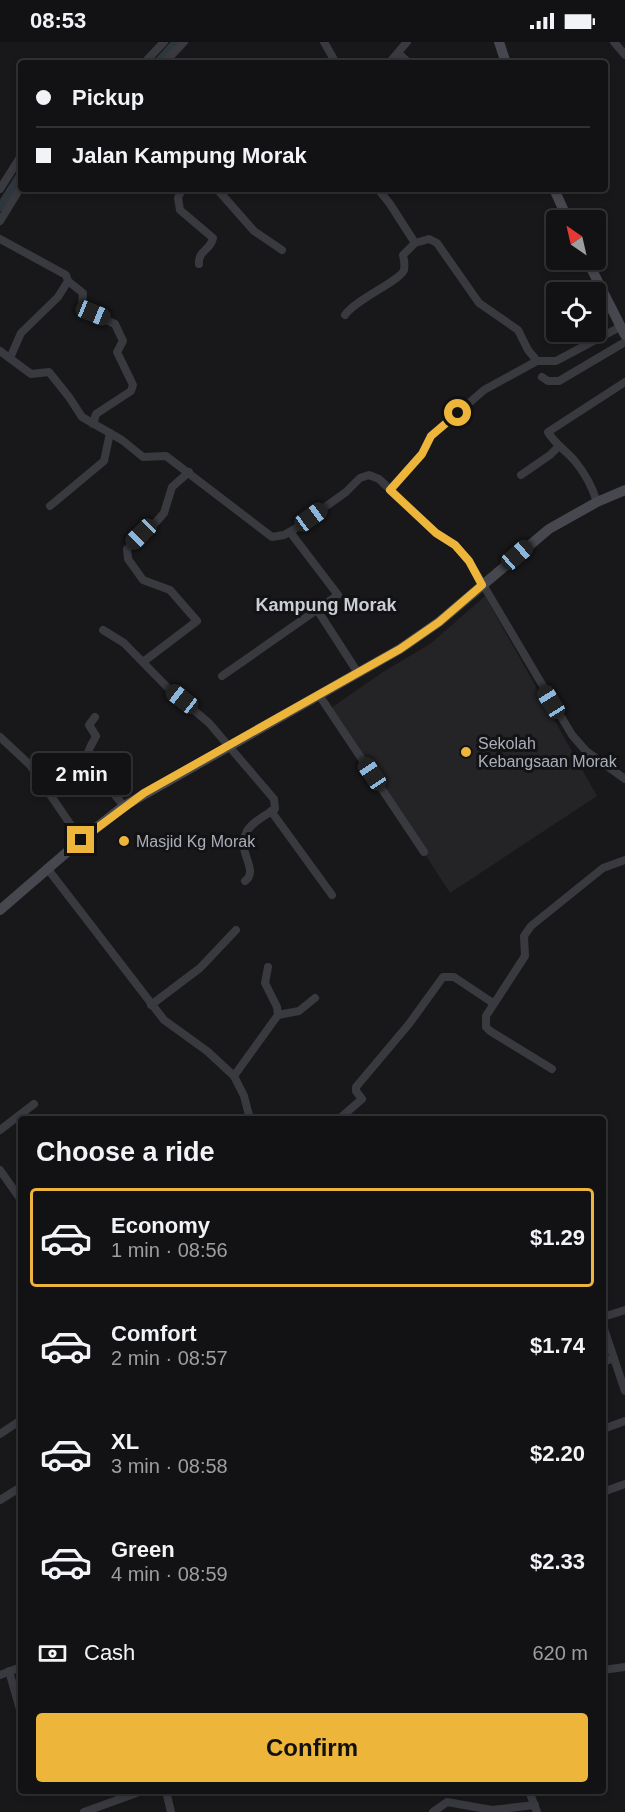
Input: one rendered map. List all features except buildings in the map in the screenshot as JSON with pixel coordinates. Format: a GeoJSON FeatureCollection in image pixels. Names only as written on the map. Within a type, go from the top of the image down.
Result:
{"type":"FeatureCollection","features":[{"type":"Feature","properties":{"kind":"main road"},"geometry":{"type":"LineString","coordinates":[[499,42],[505,60]]}},
{"type":"Feature","properties":{"kind":"main road"},"geometry":{"type":"LineString","coordinates":[[555,192],[563,210]]}},
{"type":"Feature","properties":{"kind":"main road"},"geometry":{"type":"LineString","coordinates":[[592,270],[623,327]]}},
{"type":"Feature","properties":{"kind":"main road"},"geometry":{"type":"LineString","coordinates":[[0,910],[47,868],[124,806],[420,636],[549,529],[597,502],[625,490]]}},
{"type":"Feature","properties":{"kind":"street"},"geometry":{"type":"LineString","coordinates":[[147,60],[165,42]]}},
{"type":"Feature","properties":{"kind":"street"},"geometry":{"type":"LineString","coordinates":[[167,60],[184,42]]}},
{"type":"Feature","properties":{"kind":"street"},"geometry":{"type":"LineString","coordinates":[[324,42],[334,60]]}},
{"type":"Feature","properties":{"kind":"street"},"geometry":{"type":"LineString","coordinates":[[392,60],[407,42]]}},
{"type":"Feature","properties":{"kind":"street"},"geometry":{"type":"LineString","coordinates":[[614,42],[625,55]]}},
{"type":"Feature","properties":{"kind":"street"},"geometry":{"type":"LineString","coordinates":[[398,53],[406,60]]}},
{"type":"Feature","properties":{"kind":"street"},"geometry":{"type":"LineString","coordinates":[[0,189],[18,161]]}},
{"type":"Feature","properties":{"kind":"street"},"geometry":{"type":"LineString","coordinates":[[0,221],[18,192]]}},
{"type":"Feature","properties":{"kind":"street"},"geometry":{"type":"LineString","coordinates":[[181,192],[178,198],[180,210],[213,238],[211,245],[200,254],[199,264]]}},
{"type":"Feature","properties":{"kind":"street"},"geometry":{"type":"LineString","coordinates":[[220,192],[254,231],[282,249]]}},
{"type":"Feature","properties":{"kind":"street"},"geometry":{"type":"LineString","coordinates":[[380,192],[414,243]]}},
{"type":"Feature","properties":{"kind":"street"},"geometry":{"type":"LineString","coordinates":[[0,238],[66,275],[68,281],[83,293],[84,310],[114,322],[123,341],[117,354],[133,385],[131,390],[97,412],[93,423]]}},
{"type":"Feature","properties":{"kind":"street"},"geometry":{"type":"LineString","coordinates":[[345,315],[366,297],[402,273],[403,255],[414,243],[429,239],[437,243],[479,303],[518,330],[528,350],[537,361]]}},
{"type":"Feature","properties":{"kind":"street"},"geometry":{"type":"LineString","coordinates":[[10,358],[21,333],[58,297],[68,281]]}},
{"type":"Feature","properties":{"kind":"street"},"geometry":{"type":"LineString","coordinates":[[390,490],[422,454],[431,436],[484,390],[537,361],[562,359],[623,327]]}},
{"type":"Feature","properties":{"kind":"street"},"geometry":{"type":"LineString","coordinates":[[542,377],[548,381],[559,381],[625,342]]}},
{"type":"Feature","properties":{"kind":"street"},"geometry":{"type":"LineString","coordinates":[[0,351],[32,374],[45,372],[51,374],[82,417],[122,440],[143,457],[165,455],[189,471],[267,534],[277,537],[290,532],[346,492],[365,475],[374,476],[436,533],[455,545],[469,561],[572,735],[586,751],[625,779]]}},
{"type":"Feature","properties":{"kind":"street"},"geometry":{"type":"LineString","coordinates":[[597,502],[590,483],[548,432],[625,382]]}},
{"type":"Feature","properties":{"kind":"street"},"geometry":{"type":"LineString","coordinates":[[50,506],[104,461],[110,433]]}},
{"type":"Feature","properties":{"kind":"street"},"geometry":{"type":"LineString","coordinates":[[521,475],[550,455],[558,446]]}},
{"type":"Feature","properties":{"kind":"street"},"geometry":{"type":"LineString","coordinates":[[143,662],[197,621],[170,590],[143,580],[126,554],[127,549],[164,513],[172,487],[189,471]]}},
{"type":"Feature","properties":{"kind":"street"},"geometry":{"type":"LineString","coordinates":[[222,676],[318,611],[339,593],[290,532]]}},
{"type":"Feature","properties":{"kind":"street"},"geometry":{"type":"LineString","coordinates":[[318,611],[358,673]]}},
{"type":"Feature","properties":{"kind":"street"},"geometry":{"type":"LineString","coordinates":[[103,630],[124,643],[169,688],[209,723],[273,799],[275,809],[246,830],[243,848],[252,872],[245,881]]}},
{"type":"Feature","properties":{"kind":"street"},"geometry":{"type":"LineString","coordinates":[[319,695],[424,852]]}},
{"type":"Feature","properties":{"kind":"street"},"geometry":{"type":"LineString","coordinates":[[95,717],[89,724],[96,736],[88,751],[89,756],[98,773],[124,806]]}},
{"type":"Feature","properties":{"kind":"street"},"geometry":{"type":"LineString","coordinates":[[0,737],[30,765],[81,840]]}},
{"type":"Feature","properties":{"kind":"street"},"geometry":{"type":"LineString","coordinates":[[271,811],[332,895]]}},
{"type":"Feature","properties":{"kind":"street"},"geometry":{"type":"LineString","coordinates":[[552,1069],[486,1027],[486,1016],[525,956],[524,936],[531,926],[603,868],[625,860]]}},
{"type":"Feature","properties":{"kind":"street"},"geometry":{"type":"LineString","coordinates":[[47,868],[130,974],[151,1005],[173,1028],[207,1051],[234,1076],[244,1096],[249,1116]]}},
{"type":"Feature","properties":{"kind":"street"},"geometry":{"type":"LineString","coordinates":[[151,1005],[200,968],[236,930]]}},
{"type":"Feature","properties":{"kind":"street"},"geometry":{"type":"LineString","coordinates":[[234,1076],[278,1015],[278,1007],[265,983],[268,968]]}},
{"type":"Feature","properties":{"kind":"street"},"geometry":{"type":"LineString","coordinates":[[342,1116],[362,1099],[356,1087],[409,1024],[443,977],[454,977],[493,1003]]}},
{"type":"Feature","properties":{"kind":"street"},"geometry":{"type":"LineString","coordinates":[[278,1015],[299,1011],[315,998]]}},
{"type":"Feature","properties":{"kind":"street"},"geometry":{"type":"LineString","coordinates":[[18,1116],[34,1104]]}},
{"type":"Feature","properties":{"kind":"street"},"geometry":{"type":"LineString","coordinates":[[0,1130],[18,1116]]}},
{"type":"Feature","properties":{"kind":"street"},"geometry":{"type":"LineString","coordinates":[[0,1170],[18,1196]]}},
{"type":"Feature","properties":{"kind":"street"},"geometry":{"type":"LineString","coordinates":[[606,1316],[625,1310]]}},
{"type":"Feature","properties":{"kind":"street"},"geometry":{"type":"LineString","coordinates":[[606,1335],[625,1391]]}},
{"type":"Feature","properties":{"kind":"street"},"geometry":{"type":"LineString","coordinates":[[606,1361],[614,1358]]}},
{"type":"Feature","properties":{"kind":"street"},"geometry":{"type":"LineString","coordinates":[[606,1428],[625,1421]]}},
{"type":"Feature","properties":{"kind":"street"},"geometry":{"type":"LineString","coordinates":[[0,1434],[18,1422]]}},
{"type":"Feature","properties":{"kind":"street"},"geometry":{"type":"LineString","coordinates":[[606,1491],[625,1484]]}},
{"type":"Feature","properties":{"kind":"street"},"geometry":{"type":"LineString","coordinates":[[0,1500],[18,1490]]}},
{"type":"Feature","properties":{"kind":"street"},"geometry":{"type":"LineString","coordinates":[[606,1670],[625,1667]]}},
{"type":"Feature","properties":{"kind":"street"},"geometry":{"type":"LineString","coordinates":[[0,1675],[18,1668]]}},
{"type":"Feature","properties":{"kind":"street"},"geometry":{"type":"LineString","coordinates":[[9,1671],[18,1702]]}},
{"type":"Feature","properties":{"kind":"street"},"geometry":{"type":"LineString","coordinates":[[84,1812],[134,1794]]}},
{"type":"Feature","properties":{"kind":"street"},"geometry":{"type":"LineString","coordinates":[[167,1794],[171,1812]]}},
{"type":"Feature","properties":{"kind":"street"},"geometry":{"type":"LineString","coordinates":[[433,1812],[447,1802],[492,1810],[536,1809],[530,1794]]}},
{"type":"Feature","properties":{"kind":"shaded area","name":"Sekolah Kebangsaan Morak"},"geometry":{"type":"Polygon","coordinates":[[[485,596],[597,796],[450,893],[331,708],[383,672],[430,644],[485,596]]]}},
{"type":"Feature","properties":{"kind":"waterway"},"geometry":{"type":"LineString","coordinates":[[160,60],[176,42]]}},
{"type":"Feature","properties":{"kind":"waterway"},"geometry":{"type":"LineString","coordinates":[[0,207],[18,179]]}},
{"type":"Feature","properties":{"kind":"place","name":"Sekolah Kebangsaan Morak"},"geometry":{"type":"Point","coordinates":[466,752]}},
{"type":"Feature","properties":{"kind":"place","name":"Masjid Kg Morak"},"geometry":{"type":"Point","coordinates":[124,841]}},
{"type":"Feature","properties":{"kind":"district","name":"Kampung Morak"},"geometry":{"type":"Point","coordinates":[326,605]}},
{"type":"Feature","properties":{"kind":"route"},"geometry":{"type":"LineString","coordinates":[[81,840],[144,793],[400,649],[439,622],[482,585],[469,561],[455,545],[436,533],[390,490],[422,454],[431,436],[458,413]]}}]}
